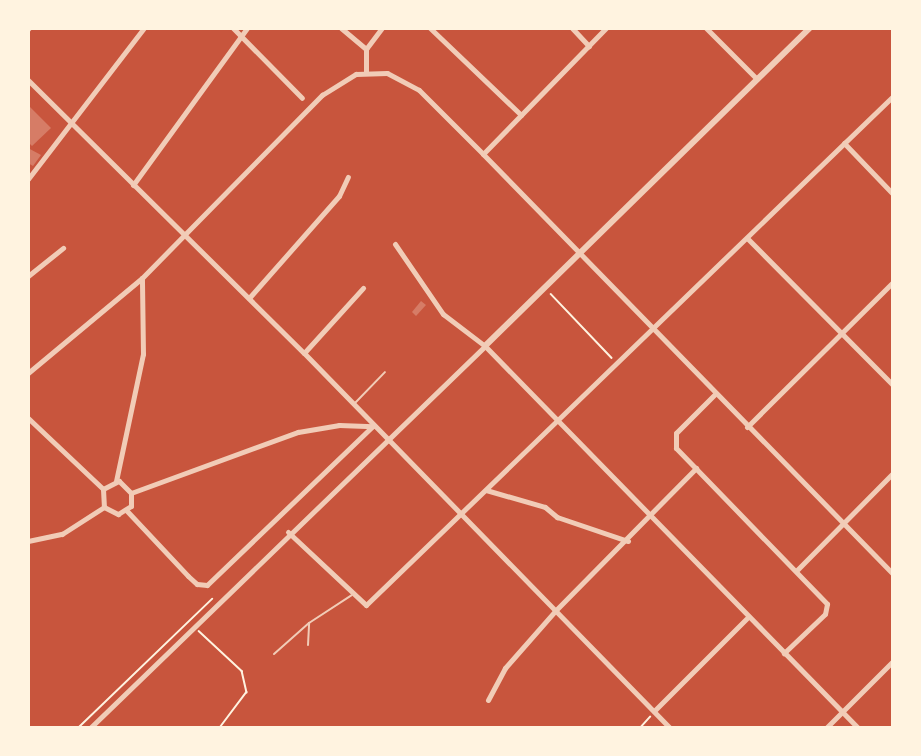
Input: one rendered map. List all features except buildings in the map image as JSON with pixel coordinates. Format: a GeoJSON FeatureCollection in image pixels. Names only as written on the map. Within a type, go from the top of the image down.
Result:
{"type":"FeatureCollection","features":[{"type":"Feature","properties":{"kind":"street"},"geometry":{"type":"LineString","coordinates":[[28,179],[144,28]]}},
{"type":"Feature","properties":{"kind":"street"},"geometry":{"type":"LineString","coordinates":[[233,28],[302,99]]}},
{"type":"Feature","properties":{"kind":"street"},"geometry":{"type":"LineString","coordinates":[[133,185],[242,38],[247,28]]}},
{"type":"Feature","properties":{"kind":"street"},"geometry":{"type":"LineString","coordinates":[[340,28],[366,49]]}},
{"type":"Feature","properties":{"kind":"street"},"geometry":{"type":"LineString","coordinates":[[366,71],[366,49],[382,28]]}},
{"type":"Feature","properties":{"kind":"street"},"geometry":{"type":"LineString","coordinates":[[430,28],[521,115]]}},
{"type":"Feature","properties":{"kind":"street"},"geometry":{"type":"LineString","coordinates":[[572,28],[589,46]]}},
{"type":"Feature","properties":{"kind":"street"},"geometry":{"type":"LineString","coordinates":[[483,154],[606,28]]}},
{"type":"Feature","properties":{"kind":"street"},"geometry":{"type":"LineString","coordinates":[[706,28],[757,79]]}},
{"type":"Feature","properties":{"kind":"street"},"geometry":{"type":"LineString","coordinates":[[90,728],[192,625],[485,346],[578,251],[806,30]]}},
{"type":"Feature","properties":{"kind":"street"},"geometry":{"type":"LineString","coordinates":[[28,373],[142,278],[310,106],[345,79],[366,71],[387,73],[410,83],[483,154],[892,573]]}},
{"type":"Feature","properties":{"kind":"street"},"geometry":{"type":"LineString","coordinates":[[28,80],[304,353],[670,728]]}},
{"type":"Feature","properties":{"kind":"street"},"geometry":{"type":"LineString","coordinates":[[288,532],[352,595],[366,605],[559,423],[892,98]]}},
{"type":"Feature","properties":{"kind":"street"},"geometry":{"type":"LineString","coordinates":[[844,143],[892,193]]}},
{"type":"Feature","properties":{"kind":"street"},"geometry":{"type":"LineString","coordinates":[[249,298],[332,204],[348,177]]}},
{"type":"Feature","properties":{"kind":"street"},"geometry":{"type":"LineString","coordinates":[[747,238],[892,384]]}},
{"type":"Feature","properties":{"kind":"street"},"geometry":{"type":"LineString","coordinates":[[395,244],[443,314],[485,346],[650,518],[858,728]]}},
{"type":"Feature","properties":{"kind":"street"},"geometry":{"type":"LineString","coordinates":[[28,276],[63,248]]}},
{"type":"Feature","properties":{"kind":"street"},"geometry":{"type":"LineString","coordinates":[[103,489],[116,481],[143,354],[142,278]]}},
{"type":"Feature","properties":{"kind":"street"},"geometry":{"type":"LineString","coordinates":[[747,427],[892,284]]}},
{"type":"Feature","properties":{"kind":"street"},"geometry":{"type":"LineString","coordinates":[[304,353],[363,288]]}},
{"type":"Feature","properties":{"kind":"street"},"geometry":{"type":"LineString","coordinates":[[715,394],[674,438],[676,448],[797,570],[827,604],[825,614],[784,653]]}},
{"type":"Feature","properties":{"kind":"street"},"geometry":{"type":"LineString","coordinates":[[28,418],[103,489],[104,507]]}},
{"type":"Feature","properties":{"kind":"street"},"geometry":{"type":"LineString","coordinates":[[131,492],[282,437],[332,426],[373,426]]}},
{"type":"Feature","properties":{"kind":"street"},"geometry":{"type":"LineString","coordinates":[[127,511],[188,576],[197,584],[207,585],[373,426]]}},
{"type":"Feature","properties":{"kind":"street"},"geometry":{"type":"LineString","coordinates":[[488,700],[506,668],[555,611],[628,541],[696,468]]}},
{"type":"Feature","properties":{"kind":"street"},"geometry":{"type":"LineString","coordinates":[[797,570],[892,474]]}},
{"type":"Feature","properties":{"kind":"street"},"geometry":{"type":"LineString","coordinates":[[104,507],[118,514],[127,511],[133,502],[131,492],[116,481]]}},
{"type":"Feature","properties":{"kind":"street"},"geometry":{"type":"LineString","coordinates":[[486,490],[545,507],[557,517],[628,541]]}},
{"type":"Feature","properties":{"kind":"street"},"geometry":{"type":"LineString","coordinates":[[28,541],[70,531],[104,507]]}},
{"type":"Feature","properties":{"kind":"street"},"geometry":{"type":"LineString","coordinates":[[654,711],[748,617]]}},
{"type":"Feature","properties":{"kind":"street"},"geometry":{"type":"LineString","coordinates":[[826,728],[892,662]]}},
{"type":"Feature","properties":{"kind":"lane"},"geometry":{"type":"LineString","coordinates":[[353,405],[385,372]]}},
{"type":"Feature","properties":{"kind":"lane"},"geometry":{"type":"LineString","coordinates":[[274,654],[309,623],[352,595]]}},
{"type":"Feature","properties":{"kind":"lane"},"geometry":{"type":"LineString","coordinates":[[309,623],[309,645]]}},
{"type":"Feature","properties":{"kind":"path"},"geometry":{"type":"LineString","coordinates":[[544,287],[618,363]]}},
{"type":"Feature","properties":{"kind":"path"},"geometry":{"type":"LineString","coordinates":[[78,728],[215,596]]}},
{"type":"Feature","properties":{"kind":"path"},"geometry":{"type":"LineString","coordinates":[[192,625],[242,671],[248,692],[220,728]]}},
{"type":"Feature","properties":{"kind":"path"},"geometry":{"type":"LineString","coordinates":[[640,728],[654,711]]}}]}
